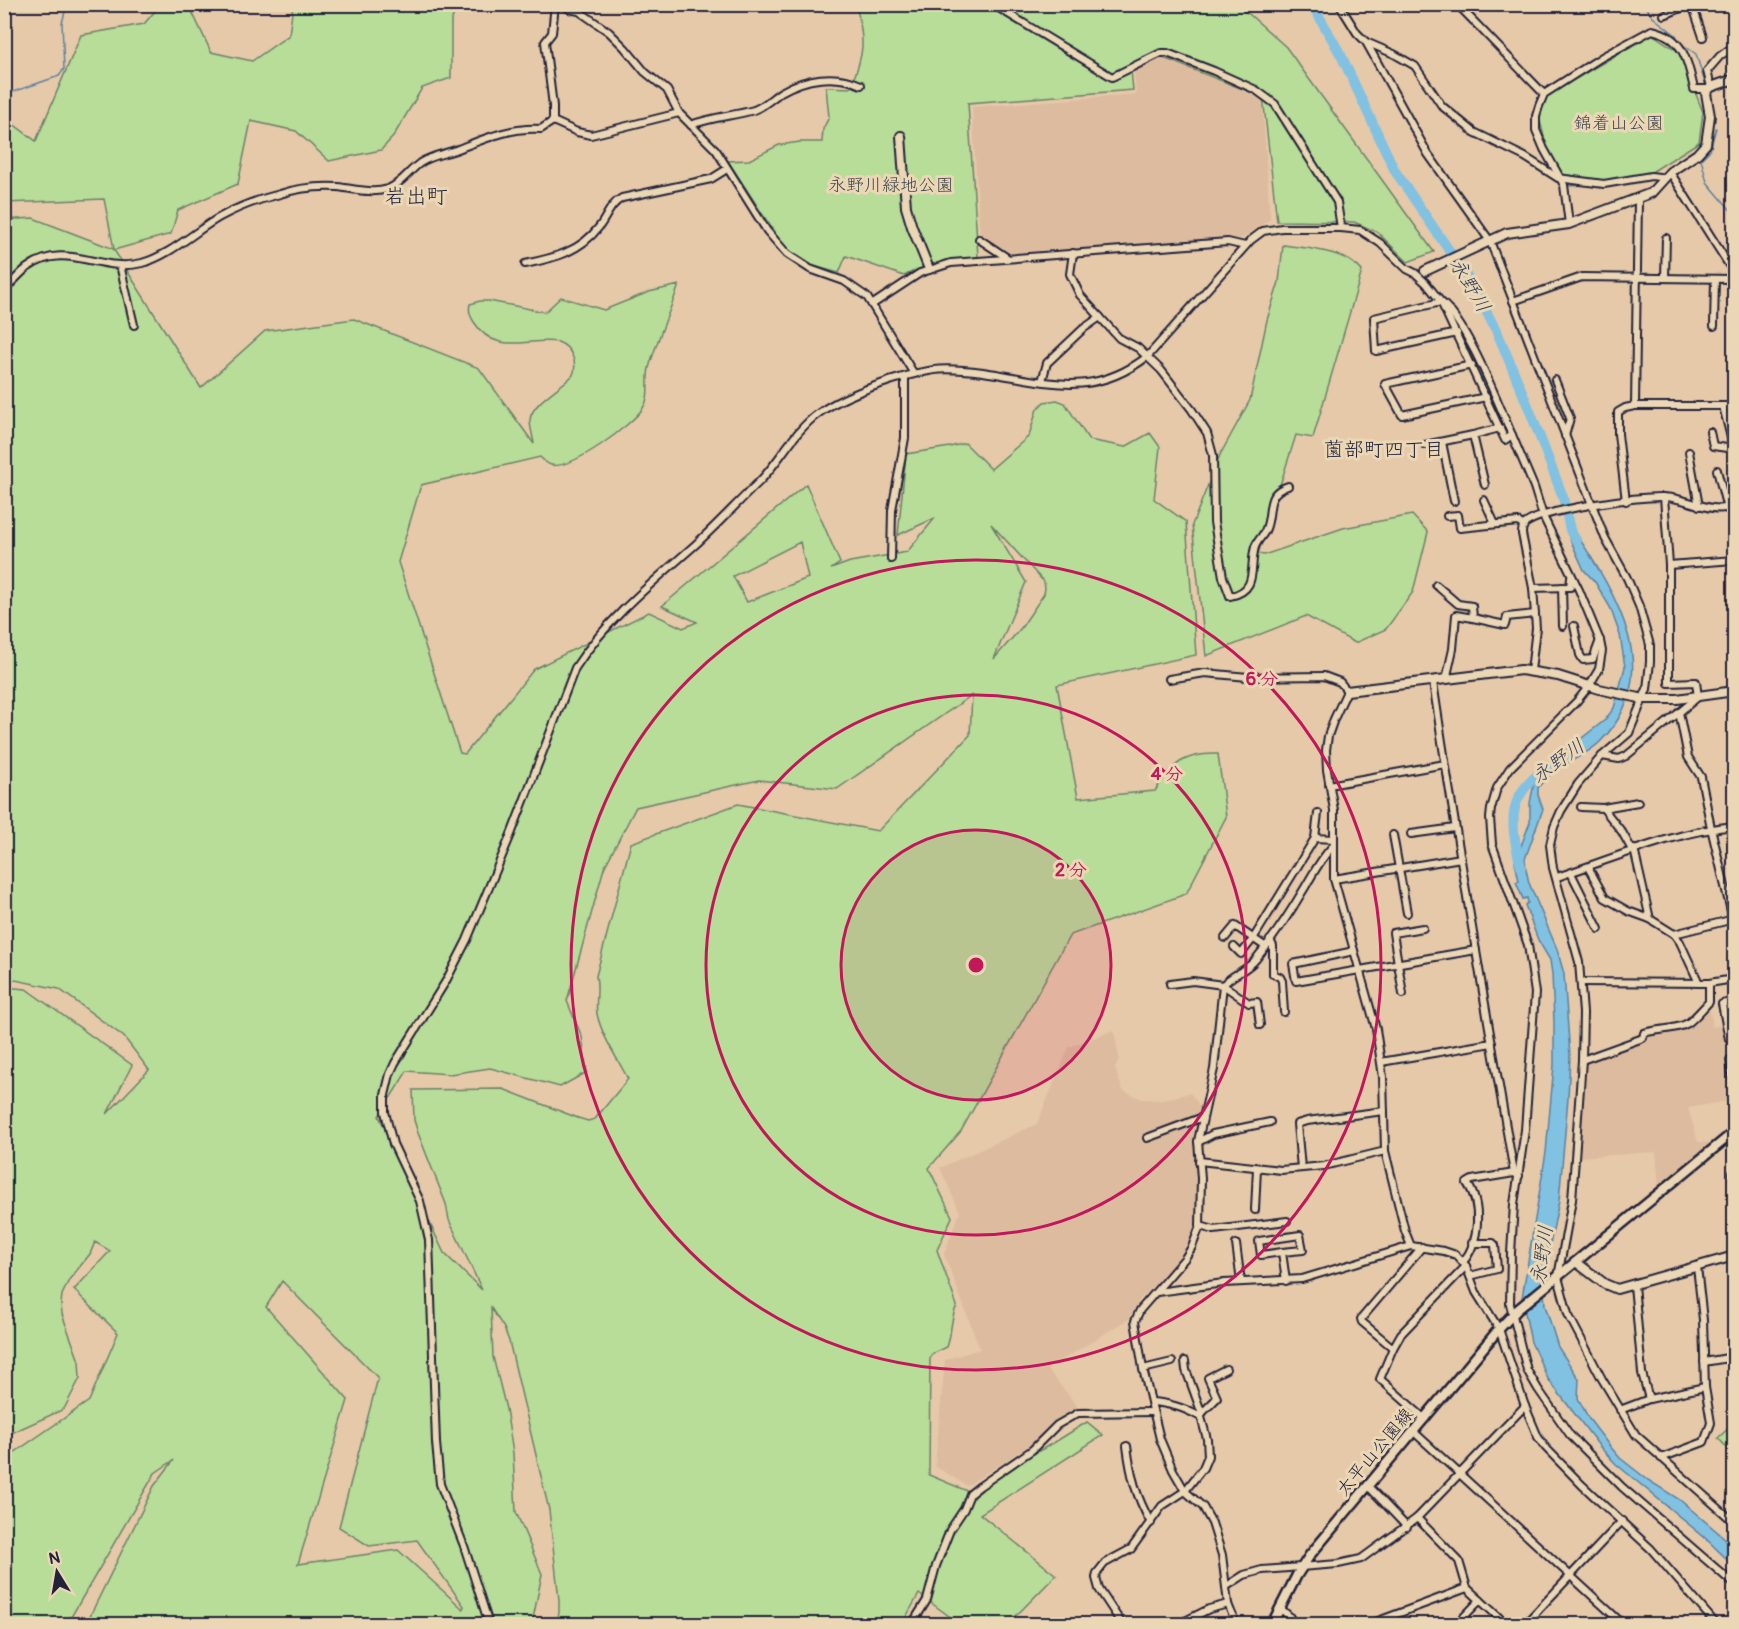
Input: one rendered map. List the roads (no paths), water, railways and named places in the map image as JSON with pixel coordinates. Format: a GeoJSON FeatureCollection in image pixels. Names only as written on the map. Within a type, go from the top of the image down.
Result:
{"type":"FeatureCollection","features":[{"type":"Feature","properties":{"kind":"main road"},"geometry":{"type":"LineString","coordinates":[[1556,1279],[1734,1132]]}},
{"type":"Feature","properties":{"kind":"main road","name":"太平山公園線"},"geometry":{"type":"LineString","coordinates":[[1272,1624],[1303,1566],[1368,1486],[1499,1329],[1515,1312],[1556,1279]]}},
{"type":"Feature","properties":{"kind":"street"},"geometry":{"type":"LineString","coordinates":[[553,121],[545,42],[552,33],[555,4]]}},
{"type":"Feature","properties":{"kind":"street"},"geometry":{"type":"LineString","coordinates":[[563,4],[568,9],[579,11],[609,32],[626,48],[645,72],[667,90],[679,113],[708,140],[767,231],[787,254],[810,269],[851,285],[867,297],[914,374]]}},
{"type":"Feature","properties":{"kind":"street"},"geometry":{"type":"LineString","coordinates":[[992,4],[1112,77],[1161,53],[1167,53],[1214,70],[1256,90],[1279,109],[1337,202],[1341,228]]}},
{"type":"Feature","properties":{"kind":"street"},"geometry":{"type":"LineString","coordinates":[[1339,4],[1357,33],[1366,42],[1428,154],[1487,243],[1513,301],[1589,505],[1627,578],[1646,627],[1650,645],[1650,662],[1629,733],[1602,756],[1571,795],[1554,827],[1550,851],[1576,951],[1581,982],[1582,1060],[1572,1200],[1556,1279],[1568,1314],[1636,1435],[1734,1522]]}},
{"type":"Feature","properties":{"kind":"street"},"geometry":{"type":"LineString","coordinates":[[1457,4],[1544,94]]}},
{"type":"Feature","properties":{"kind":"street"},"geometry":{"type":"LineString","coordinates":[[1664,15],[1692,4],[1703,37]]}},
{"type":"Feature","properties":{"kind":"street"},"geometry":{"type":"LineString","coordinates":[[1569,224],[1564,185],[1536,130],[1536,116],[1544,94],[1602,57],[1652,30],[1659,31],[1683,49],[1694,89],[1709,88],[1734,79]]}},
{"type":"Feature","properties":{"kind":"street"},"geometry":{"type":"LineString","coordinates":[[1366,42],[1415,66],[1442,106],[1474,132],[1561,178],[1604,184],[1651,176],[1663,180]]}},
{"type":"Feature","properties":{"kind":"street"},"geometry":{"type":"LineString","coordinates":[[1415,273],[1425,271],[1515,231],[1569,224],[1651,194],[1670,172],[1697,154],[1706,144],[1710,116],[1706,94],[1709,88],[1707,71],[1720,56],[1734,46]]}},
{"type":"Feature","properties":{"kind":"street"},"geometry":{"type":"LineString","coordinates":[[691,125],[754,110],[770,102],[785,90],[810,80],[843,79],[861,86]]}},
{"type":"Feature","properties":{"kind":"street"},"geometry":{"type":"LineString","coordinates":[[553,121],[577,132],[591,135],[679,113]]}},
{"type":"Feature","properties":{"kind":"street"},"geometry":{"type":"LineString","coordinates":[[4,291],[28,267],[46,258],[64,255],[104,264],[142,263],[166,252],[221,216],[280,194],[320,187],[372,192],[389,188],[418,165],[436,155],[457,150],[493,135],[526,128],[541,129],[553,121]]}},
{"type":"Feature","properties":{"kind":"street"},"geometry":{"type":"LineString","coordinates":[[901,136],[906,207],[929,269]]}},
{"type":"Feature","properties":{"kind":"street"},"geometry":{"type":"LineString","coordinates":[[525,264],[565,254],[580,246],[601,225],[615,202],[622,198],[711,179],[727,169]]}},
{"type":"Feature","properties":{"kind":"street"},"geometry":{"type":"LineString","coordinates":[[1670,172],[1734,273]]}},
{"type":"Feature","properties":{"kind":"street"},"geometry":{"type":"LineString","coordinates":[[1635,406],[1635,278],[1638,200]]}},
{"type":"Feature","properties":{"kind":"street"},"geometry":{"type":"LineString","coordinates":[[489,1624],[464,1546],[440,1484],[436,1443],[429,1240],[420,1201],[407,1169],[393,1144],[385,1112],[384,1095],[390,1074],[446,981],[467,940],[508,841],[559,705],[575,668],[584,654],[629,604],[696,544],[775,465],[793,437],[819,413],[852,396],[931,370],[954,369],[1073,386],[1101,381],[1123,373],[1148,356],[1245,246],[1257,235],[1271,229],[1360,230],[1390,251],[1407,269],[1415,273],[1431,288],[1442,302],[1505,440],[1512,435]]}},
{"type":"Feature","properties":{"kind":"street"},"geometry":{"type":"LineString","coordinates":[[980,238],[1006,257]]}},
{"type":"Feature","properties":{"kind":"street"},"geometry":{"type":"LineString","coordinates":[[1665,278],[1666,238]]}},
{"type":"Feature","properties":{"kind":"street"},"geometry":{"type":"LineString","coordinates":[[873,304],[908,279],[929,269],[959,262],[1228,242],[1245,246]]}},
{"type":"Feature","properties":{"kind":"street"},"geometry":{"type":"LineString","coordinates":[[1073,253],[1070,274],[1080,295],[1119,338],[1148,356],[1192,410],[1210,441],[1213,455],[1214,522],[1223,577],[1230,596],[1242,593],[1251,578],[1254,549],[1265,530],[1271,498],[1277,489],[1288,486]]}},
{"type":"Feature","properties":{"kind":"street"},"geometry":{"type":"LineString","coordinates":[[120,265],[134,325]]}},
{"type":"Feature","properties":{"kind":"street"},"geometry":{"type":"LineString","coordinates":[[1513,301],[1582,277],[1734,279]]}},
{"type":"Feature","properties":{"kind":"street"},"geometry":{"type":"LineString","coordinates":[[1714,326],[1715,279]]}},
{"type":"Feature","properties":{"kind":"street"},"geometry":{"type":"LineString","coordinates":[[1442,302],[1374,318],[1376,351],[1457,333]]}},
{"type":"Feature","properties":{"kind":"street"},"geometry":{"type":"LineString","coordinates":[[1442,302],[1450,308],[1494,394],[1600,639],[1602,651],[1599,669],[1589,686],[1510,768],[1497,788],[1491,809],[1492,844],[1528,945],[1535,993],[1528,1089],[1510,1253],[1510,1304],[1515,1312],[1527,1370],[1570,1435],[1622,1487],[1734,1584]]}},
{"type":"Feature","properties":{"kind":"street"},"geometry":{"type":"LineString","coordinates":[[1042,381],[1047,363],[1083,329],[1100,317]]}},
{"type":"Feature","properties":{"kind":"street"},"geometry":{"type":"LineString","coordinates":[[1472,365],[1385,384],[1402,415],[1486,396]]}},
{"type":"Feature","properties":{"kind":"street"},"geometry":{"type":"LineString","coordinates":[[891,559],[894,490],[902,463],[905,438],[905,377]]}},
{"type":"Feature","properties":{"kind":"street"},"geometry":{"type":"LineString","coordinates":[[1555,380],[1570,418],[1565,437]]}},
{"type":"Feature","properties":{"kind":"street"},"geometry":{"type":"LineString","coordinates":[[1626,501],[1618,412],[1635,406],[1734,406]]}},
{"type":"Feature","properties":{"kind":"street"},"geometry":{"type":"LineString","coordinates":[[1710,432],[1713,446],[1734,449],[1723,406]]}},
{"type":"Feature","properties":{"kind":"street"},"geometry":{"type":"LineString","coordinates":[[1425,445],[1500,428]]}},
{"type":"Feature","properties":{"kind":"street"},"geometry":{"type":"LineString","coordinates":[[1473,435],[1485,484]]}},
{"type":"Feature","properties":{"kind":"street"},"geometry":{"type":"LineString","coordinates":[[1442,441],[1454,501]]}},
{"type":"Feature","properties":{"kind":"street"},"geometry":{"type":"LineString","coordinates":[[1689,452],[1699,506]]}},
{"type":"Feature","properties":{"kind":"street"},"geometry":{"type":"LineString","coordinates":[[1718,470],[1727,508]]}},
{"type":"Feature","properties":{"kind":"street"},"geometry":{"type":"LineString","coordinates":[[1664,497],[1669,565],[1668,683],[1696,682],[1698,697]]}},
{"type":"Feature","properties":{"kind":"street"},"geometry":{"type":"LineString","coordinates":[[1524,526],[1547,515],[1589,505],[1664,497],[1679,498],[1713,509],[1734,506]]}},
{"type":"Feature","properties":{"kind":"street"},"geometry":{"type":"LineString","coordinates":[[1484,500],[1495,524]]}},
{"type":"Feature","properties":{"kind":"street"},"geometry":{"type":"LineString","coordinates":[[1447,516],[1458,515],[1460,528],[1518,522],[1524,526]]}},
{"type":"Feature","properties":{"kind":"street"},"geometry":{"type":"LineString","coordinates":[[1524,526],[1522,534],[1533,588],[1535,614],[1536,640],[1531,671]]}},
{"type":"Feature","properties":{"kind":"street"},"geometry":{"type":"LineString","coordinates":[[1669,565],[1734,560]]}},
{"type":"Feature","properties":{"kind":"street"},"geometry":{"type":"LineString","coordinates":[[1533,588],[1570,586],[1571,576]]}},
{"type":"Feature","properties":{"kind":"street"},"geometry":{"type":"LineString","coordinates":[[1436,585],[1458,604],[1472,606],[1473,618]]}},
{"type":"Feature","properties":{"kind":"street"},"geometry":{"type":"LineString","coordinates":[[1562,587],[1563,626]]}},
{"type":"Feature","properties":{"kind":"street"},"geometry":{"type":"LineString","coordinates":[[1446,680],[1453,649],[1456,615],[1505,625],[1507,617],[1535,614]]}},
{"type":"Feature","properties":{"kind":"street"},"geometry":{"type":"LineString","coordinates":[[1574,626],[1583,660],[1593,659],[1600,639]]}},
{"type":"Feature","properties":{"kind":"street"},"geometry":{"type":"LineString","coordinates":[[1347,691],[1433,682],[1496,672],[1531,671],[1641,698],[1663,700],[1734,692]]}},
{"type":"Feature","properties":{"kind":"street"},"geometry":{"type":"LineString","coordinates":[[1169,679],[1205,673],[1248,676],[1324,676],[1340,682],[1347,691]]}},
{"type":"Feature","properties":{"kind":"street"},"geometry":{"type":"LineString","coordinates":[[1433,682],[1455,828],[1517,1174]]}},
{"type":"Feature","properties":{"kind":"street"},"geometry":{"type":"LineString","coordinates":[[1347,691],[1328,736],[1326,758],[1334,810],[1334,879],[1376,1029],[1381,1062],[1385,1151],[1404,1231],[1411,1246]]}},
{"type":"Feature","properties":{"kind":"street"},"geometry":{"type":"LineString","coordinates":[[1602,756],[1619,759],[1626,756],[1698,697]]}},
{"type":"Feature","properties":{"kind":"street"},"geometry":{"type":"LineString","coordinates":[[1674,934],[1734,921],[1701,777],[1688,758],[1679,712]]}},
{"type":"Feature","properties":{"kind":"street"},"geometry":{"type":"LineString","coordinates":[[1329,785],[1445,764]]}},
{"type":"Feature","properties":{"kind":"street"},"geometry":{"type":"LineString","coordinates":[[1581,807],[1603,808],[1638,802]]}},
{"type":"Feature","properties":{"kind":"street"},"geometry":{"type":"LineString","coordinates":[[1603,808],[1633,850],[1650,919]]}},
{"type":"Feature","properties":{"kind":"street"},"geometry":{"type":"LineString","coordinates":[[1234,947],[1241,954],[1254,939],[1315,838],[1318,813]]}},
{"type":"Feature","properties":{"kind":"street"},"geometry":{"type":"LineString","coordinates":[[1557,877],[1633,850],[1711,828],[1734,826]]}},
{"type":"Feature","properties":{"kind":"street"},"geometry":{"type":"LineString","coordinates":[[1411,834],[1455,828]]}},
{"type":"Feature","properties":{"kind":"street"},"geometry":{"type":"LineString","coordinates":[[1393,835],[1407,913]]}},
{"type":"Feature","properties":{"kind":"street"},"geometry":{"type":"LineString","coordinates":[[1315,838],[1334,838]]}},
{"type":"Feature","properties":{"kind":"street"},"geometry":{"type":"LineString","coordinates":[[1236,1624],[1228,1604],[1222,1555],[1212,1523],[1203,1507],[1185,1491],[1160,1439],[1143,1369],[1135,1321],[1140,1311],[1179,1266],[1192,1247],[1200,1226],[1198,1142],[1214,1069],[1223,985],[1246,970],[1266,947],[1325,854],[1333,846]]}},
{"type":"Feature","properties":{"kind":"street"},"geometry":{"type":"LineString","coordinates":[[1334,879],[1461,858]]}},
{"type":"Feature","properties":{"kind":"street"},"geometry":{"type":"LineString","coordinates":[[1588,867],[1605,898],[1628,911],[1650,919],[1674,934],[1699,983]]}},
{"type":"Feature","properties":{"kind":"street"},"geometry":{"type":"LineString","coordinates":[[1571,873],[1599,929]]}},
{"type":"Feature","properties":{"kind":"street"},"geometry":{"type":"LineString","coordinates":[[1225,938],[1235,926],[1266,947]]}},
{"type":"Feature","properties":{"kind":"street"},"geometry":{"type":"LineString","coordinates":[[1402,994],[1393,933],[1423,928]]}},
{"type":"Feature","properties":{"kind":"street"},"geometry":{"type":"LineString","coordinates":[[1270,940],[1273,946],[1273,974],[1280,977],[1282,981],[1284,1012]]}},
{"type":"Feature","properties":{"kind":"street"},"geometry":{"type":"LineString","coordinates":[[1354,951],[1293,964],[1296,981],[1476,950]]}},
{"type":"Feature","properties":{"kind":"street"},"geometry":{"type":"LineString","coordinates":[[1581,982],[1709,983],[1734,979]]}},
{"type":"Feature","properties":{"kind":"street"},"geometry":{"type":"LineString","coordinates":[[1170,984],[1193,981],[1223,985],[1249,1003],[1257,1002],[1260,1025]]}},
{"type":"Feature","properties":{"kind":"street"},"geometry":{"type":"LineString","coordinates":[[1582,1060],[1643,1038],[1644,1033],[1660,1028],[1677,1028],[1688,1023],[1709,1002],[1709,983]]}},
{"type":"Feature","properties":{"kind":"street"},"geometry":{"type":"LineString","coordinates":[[1734,1001],[1722,1004],[1729,1039],[1734,1038]]}},
{"type":"Feature","properties":{"kind":"street"},"geometry":{"type":"LineString","coordinates":[[1381,1062],[1492,1043]]}},
{"type":"Feature","properties":{"kind":"street"},"geometry":{"type":"LineString","coordinates":[[1731,1060],[1734,1087]]}},
{"type":"Feature","properties":{"kind":"street"},"geometry":{"type":"LineString","coordinates":[[1301,1168],[1297,1124],[1384,1111]]}},
{"type":"Feature","properties":{"kind":"street"},"geometry":{"type":"LineString","coordinates":[[1147,1138],[1203,1117]]}},
{"type":"Feature","properties":{"kind":"street"},"geometry":{"type":"LineString","coordinates":[[1198,1142],[1213,1134],[1270,1122]]}},
{"type":"Feature","properties":{"kind":"street"},"geometry":{"type":"LineString","coordinates":[[1199,1161],[1281,1170],[1323,1166],[1385,1151]]}},
{"type":"Feature","properties":{"kind":"street"},"geometry":{"type":"LineString","coordinates":[[1255,1210],[1257,1168]]}},
{"type":"Feature","properties":{"kind":"street"},"geometry":{"type":"LineString","coordinates":[[1733,1173],[1734,1187]]}},
{"type":"Feature","properties":{"kind":"street"},"geometry":{"type":"LineString","coordinates":[[1425,1419],[1380,1379],[1393,1348],[1411,1323],[1464,1264],[1472,1243],[1478,1213],[1474,1194],[1467,1183],[1472,1180],[1517,1174]]}},
{"type":"Feature","properties":{"kind":"street"},"geometry":{"type":"LineString","coordinates":[[1200,1226],[1214,1230],[1287,1221]]}},
{"type":"Feature","properties":{"kind":"street"},"geometry":{"type":"LineString","coordinates":[[1300,1235],[1303,1250],[1282,1252],[1261,1255],[1259,1241],[1300,1235]]}},
{"type":"Feature","properties":{"kind":"street"},"geometry":{"type":"LineString","coordinates":[[1470,1276],[1497,1269],[1495,1245],[1493,1243],[1472,1243]]}},
{"type":"Feature","properties":{"kind":"street"},"geometry":{"type":"LineString","coordinates":[[1236,1244],[1241,1282]]}},
{"type":"Feature","properties":{"kind":"street"},"geometry":{"type":"LineString","coordinates":[[1157,1292],[1241,1282],[1302,1279],[1411,1246],[1456,1255],[1464,1264],[1476,1292],[1499,1329],[1533,1427],[1545,1447],[1651,1549],[1716,1624]]}},
{"type":"Feature","properties":{"kind":"street"},"geometry":{"type":"LineString","coordinates":[[1393,1348],[1361,1319],[1422,1247]]}},
{"type":"Feature","properties":{"kind":"street"},"geometry":{"type":"LineString","coordinates":[[1282,1252],[1286,1281]]}},
{"type":"Feature","properties":{"kind":"street"},"geometry":{"type":"LineString","coordinates":[[1576,1262],[1617,1289],[1734,1256]]}},
{"type":"Feature","properties":{"kind":"street"},"geometry":{"type":"LineString","coordinates":[[1661,1458],[1704,1442],[1711,1423],[1705,1387],[1703,1320],[1697,1267]]}},
{"type":"Feature","properties":{"kind":"street"},"geometry":{"type":"LineString","coordinates":[[1634,1285],[1642,1373],[1649,1399]]}},
{"type":"Feature","properties":{"kind":"street"},"geometry":{"type":"LineString","coordinates":[[1704,1362],[1734,1357]]}},
{"type":"Feature","properties":{"kind":"street"},"geometry":{"type":"LineString","coordinates":[[1122,1624],[1099,1589],[1097,1573],[1105,1563],[1131,1549],[1162,1506],[1185,1491],[1206,1462],[1207,1439],[1185,1361]]}},
{"type":"Feature","properties":{"kind":"street"},"geometry":{"type":"LineString","coordinates":[[1143,1369],[1172,1362]]}},
{"type":"Feature","properties":{"kind":"street"},"geometry":{"type":"LineString","coordinates":[[1201,1415],[1217,1398],[1208,1378],[1226,1369]]}},
{"type":"Feature","properties":{"kind":"street"},"geometry":{"type":"LineString","coordinates":[[1620,1410],[1649,1399],[1705,1387]]}},
{"type":"Feature","properties":{"kind":"street"},"geometry":{"type":"LineString","coordinates":[[1151,1402],[1166,1402],[1201,1415]]}},
{"type":"Feature","properties":{"kind":"street"},"geometry":{"type":"LineString","coordinates":[[1227,1586],[1244,1575],[1262,1570],[1354,1561],[1418,1518],[1525,1406]]}},
{"type":"Feature","properties":{"kind":"street"},"geometry":{"type":"LineString","coordinates":[[912,1624],[927,1600],[936,1566],[950,1530],[964,1509],[970,1494],[1032,1450],[1057,1425],[1078,1413],[1153,1412]]}},
{"type":"Feature","properties":{"kind":"street"},"geometry":{"type":"LineString","coordinates":[[1414,1432],[1623,1624]]}},
{"type":"Feature","properties":{"kind":"street"},"geometry":{"type":"LineString","coordinates":[[1127,1446],[1131,1477],[1138,1500],[1151,1523]]}},
{"type":"Feature","properties":{"kind":"street"},"geometry":{"type":"LineString","coordinates":[[1368,1486],[1407,1527]]}},
{"type":"Feature","properties":{"kind":"street"},"geometry":{"type":"LineString","coordinates":[[1418,1518],[1459,1561],[1467,1588],[1506,1624]]}},
{"type":"Feature","properties":{"kind":"street"},"geometry":{"type":"LineString","coordinates":[[1525,1624],[1622,1521]]}},
{"type":"Feature","properties":{"kind":"street"},"geometry":{"type":"LineString","coordinates":[[1370,1624],[1467,1588]]}},
{"type":"Feature","properties":{"kind":"street"},"geometry":{"type":"LineString","coordinates":[[1457,1624],[1480,1600]]}},
{"type":"Feature","properties":{"kind":"street"},"geometry":{"type":"LineString","coordinates":[[1179,1624],[1228,1604]]}},
{"type":"Feature","properties":{"kind":"street"},"geometry":{"type":"LineString","coordinates":[[1280,1608],[1294,1624]]}},
{"type":"Feature","properties":{"kind":"water"},"geometry":{"type":"Polygon","coordinates":[[[1572,527],[1618,605],[1628,633],[1633,661],[1631,688],[1620,716],[1600,742],[1552,773],[1538,788],[1543,809],[1525,859],[1529,883],[1557,949],[1564,974],[1570,1056],[1559,1201],[1543,1278],[1545,1305],[1558,1347],[1579,1379],[1578,1398],[1589,1419],[1620,1458],[1648,1480],[1680,1500],[1734,1546],[1734,1566],[1704,1537],[1616,1464],[1600,1447],[1548,1379],[1531,1342],[1522,1298],[1546,1152],[1554,1065],[1554,1022],[1550,960],[1538,940],[1525,905],[1528,903],[1527,898],[1523,899],[1516,882],[1519,881],[1515,862],[1530,822],[1530,803],[1535,778],[1547,765],[1605,720],[1614,708],[1625,667],[1620,635],[1610,607],[1595,582],[1584,570],[1566,530],[1572,527]]]}},
{"type":"Feature","properties":{"kind":"waterway"},"geometry":{"type":"LineString","coordinates":[[4,95],[59,76],[64,69],[62,23],[67,4]]}},
{"type":"Feature","properties":{"kind":"waterway","name":"永野川"},"geometry":{"type":"LineString","coordinates":[[1312,4],[1341,55],[1395,171],[1472,284],[1498,334],[1563,497],[1570,530],[1576,540]]}},
{"type":"Feature","properties":{"kind":"waterway"},"geometry":{"type":"LineString","coordinates":[[1644,4],[1654,18],[1676,35],[1679,42],[1696,54],[1705,83]]}},
{"type":"Feature","properties":{"kind":"waterway"},"geometry":{"type":"LineString","coordinates":[[1716,128],[1710,150],[1701,159],[1707,182],[1734,214]]}},
{"type":"Feature","properties":{"kind":"waterway","name":"永野川"},"geometry":{"type":"LineString","coordinates":[[1521,867],[1514,835],[1515,809],[1526,786],[1552,764]]}},
{"type":"Feature","properties":{"kind":"district","name":"岩出町"},"geometry":{"type":"Point","coordinates":[416,196]}},
{"type":"Feature","properties":{"kind":"district","name":"薗部町四丁目"},"geometry":{"type":"Point","coordinates":[1384,449]}},
{"type":"Feature","properties":{"kind":"park label","name":"錦着山公園"},"geometry":{"type":"Point","coordinates":[1619,123]}},
{"type":"Feature","properties":{"kind":"park label","name":"永野川緑地公園"},"geometry":{"type":"Point","coordinates":[891,185]}}]}
